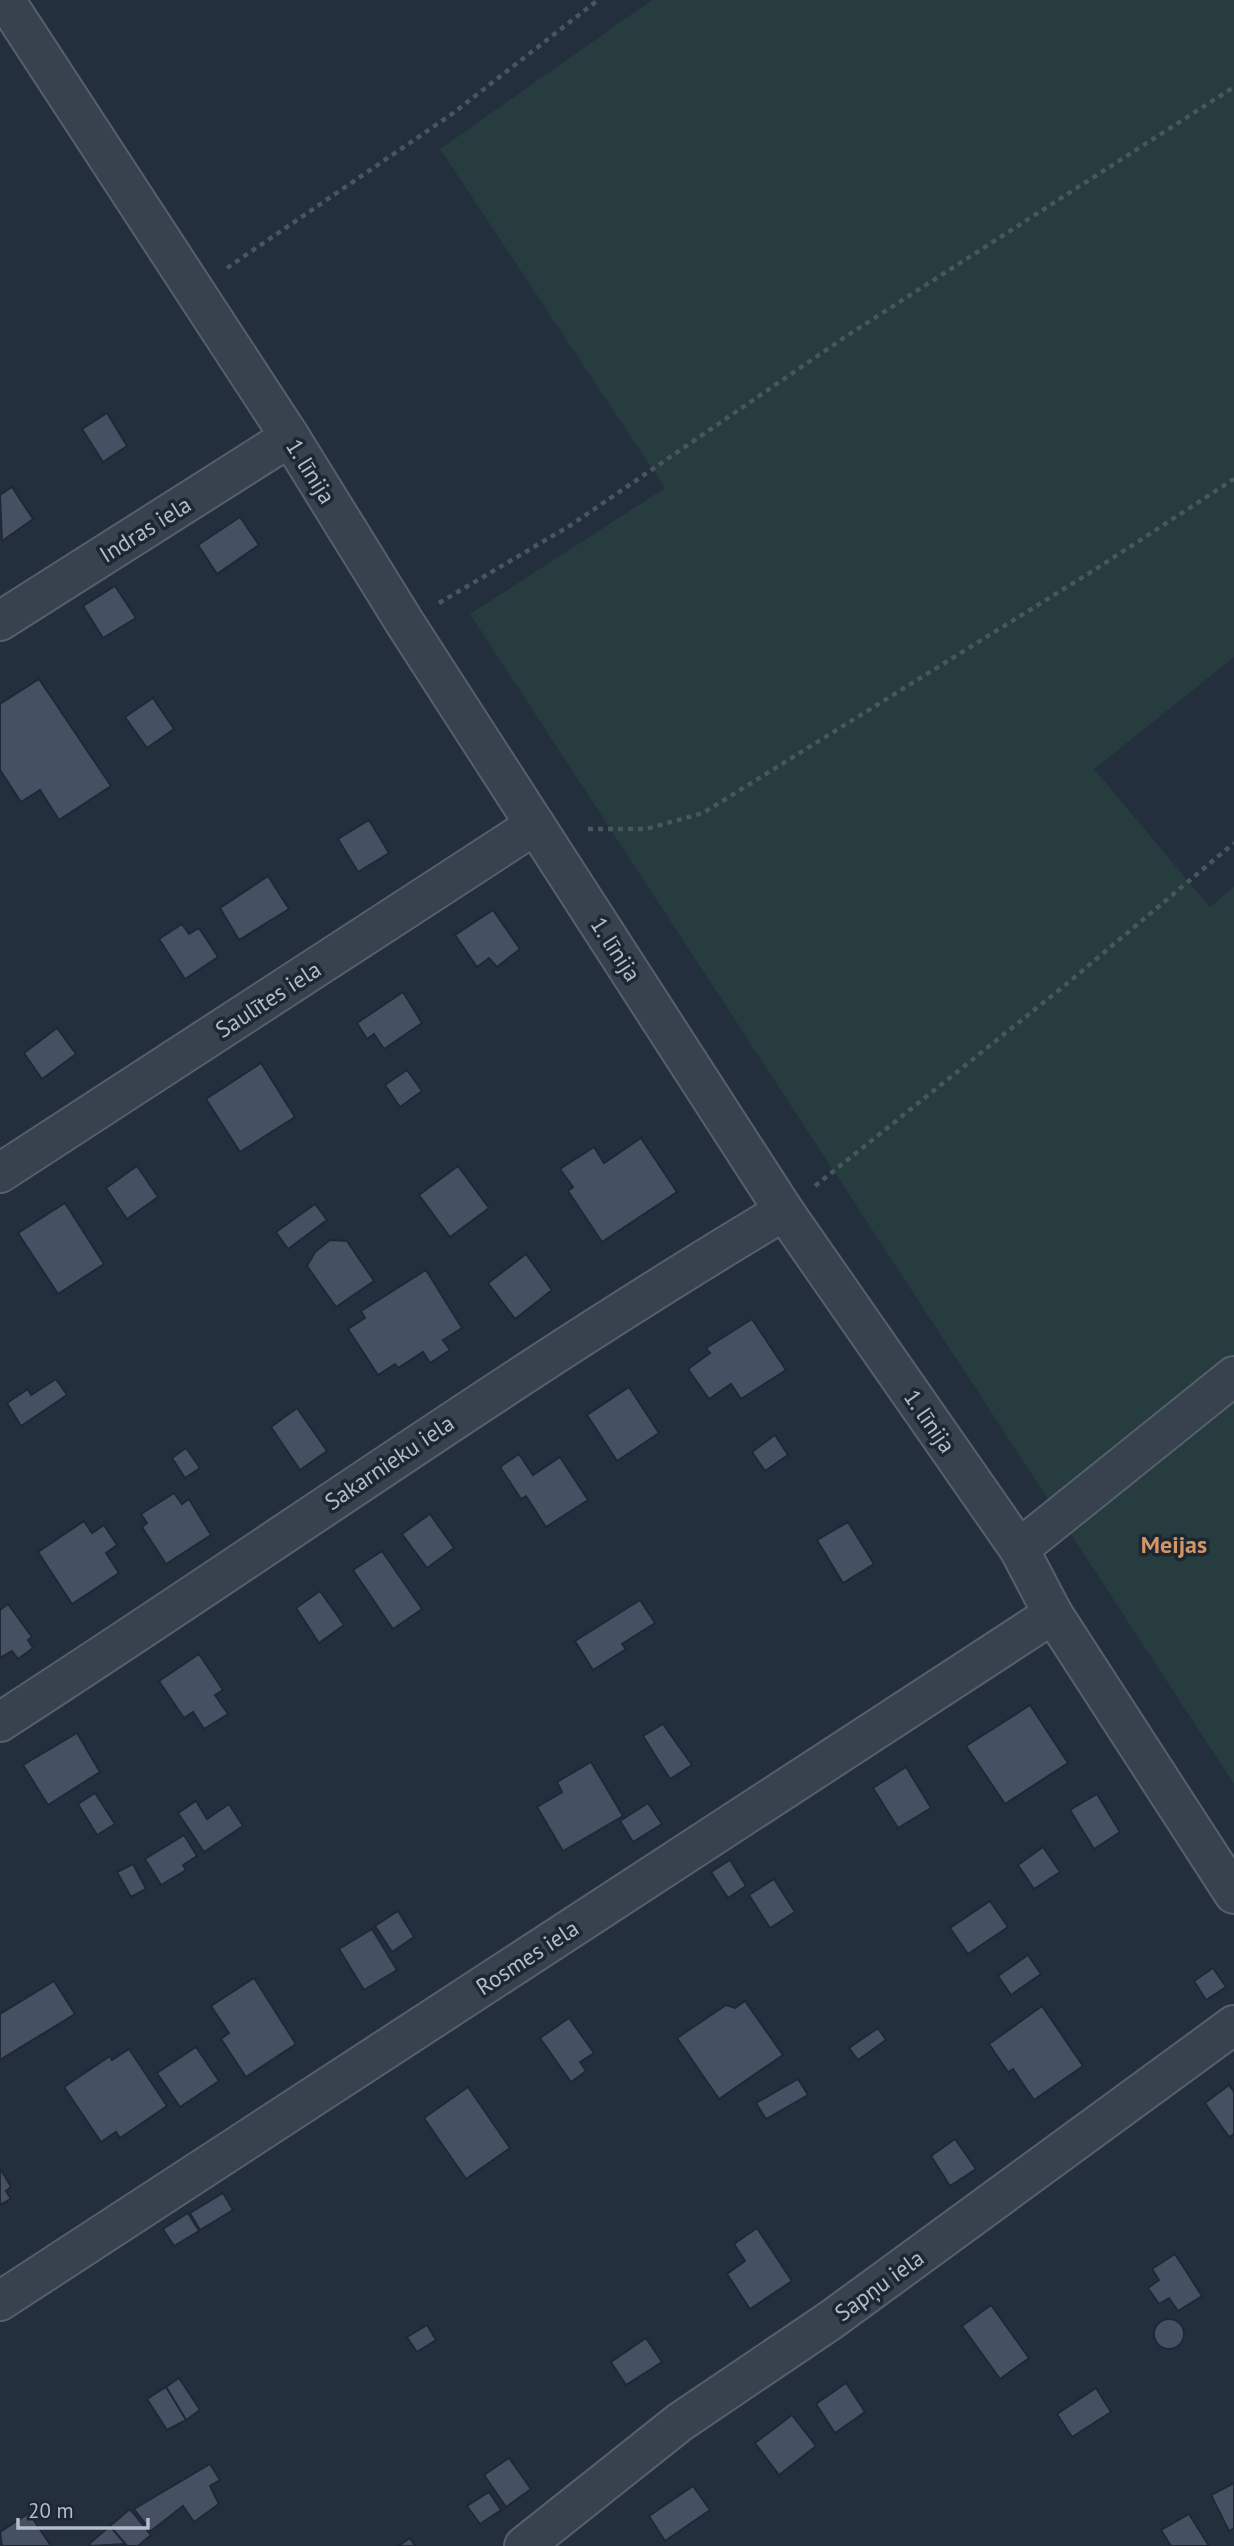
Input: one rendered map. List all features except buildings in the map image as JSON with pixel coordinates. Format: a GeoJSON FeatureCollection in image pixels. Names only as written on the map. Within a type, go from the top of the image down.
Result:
{"type":"FeatureCollection","features":[{"type":"Feature","properties":{"kind":"street","name":"1. līnija"},"geometry":{"type":"LineString","coordinates":[[5,0],[13,42],[195,291],[290,437],[405,623],[784,1210],[1019,1549],[1053,1614],[1234,1894]]}},
{"type":"Feature","properties":{"kind":"street","name":"Indras iela"},"geometry":{"type":"LineString","coordinates":[[0,621],[290,437]]}},
{"type":"Feature","properties":{"kind":"street","name":"Saulītes iela"},"geometry":{"type":"LineString","coordinates":[[0,1173],[542,835]]}},
{"type":"Feature","properties":{"kind":"street","name":"Sakarnieku iela"},"geometry":{"type":"LineString","coordinates":[[0,1723],[172,1611],[428,1435],[784,1210]]}},
{"type":"Feature","properties":{"kind":"street"},"geometry":{"type":"LineString","coordinates":[[1019,1549],[1234,1376]]}},
{"type":"Feature","properties":{"kind":"street","name":"Rosmes iela"},"geometry":{"type":"LineString","coordinates":[[0,2301],[1053,1614]]}},
{"type":"Feature","properties":{"kind":"street","name":"Sapņu iela"},"geometry":{"type":"LineString","coordinates":[[524,2546],[680,2422],[831,2320],[1234,2025]]}},
{"type":"Feature","properties":{"kind":"path"},"geometry":{"type":"LineString","coordinates":[[195,291],[452,114],[598,0]]}},
{"type":"Feature","properties":{"kind":"path"},"geometry":{"type":"LineString","coordinates":[[405,623],[571,525],[848,335],[1234,87]]}},
{"type":"Feature","properties":{"kind":"path"},"geometry":{"type":"LineString","coordinates":[[542,835],[577,828],[646,829],[703,813],[1099,567],[1234,479]]}},
{"type":"Feature","properties":{"kind":"path"},"geometry":{"type":"LineString","coordinates":[[784,1210],[1069,982],[1234,843]]}},
{"type":"Feature","properties":{"kind":"green space"},"geometry":{"type":"Polygon","coordinates":[[[652,0],[1234,0],[1234,657],[1094,769],[1210,907],[1234,887],[1234,1784],[470,614],[665,488],[440,149],[652,0]]]}},
{"type":"Feature","properties":{"kind":"district","name":"Meijas"},"geometry":{"type":"Point","coordinates":[1174,1544]}}]}
